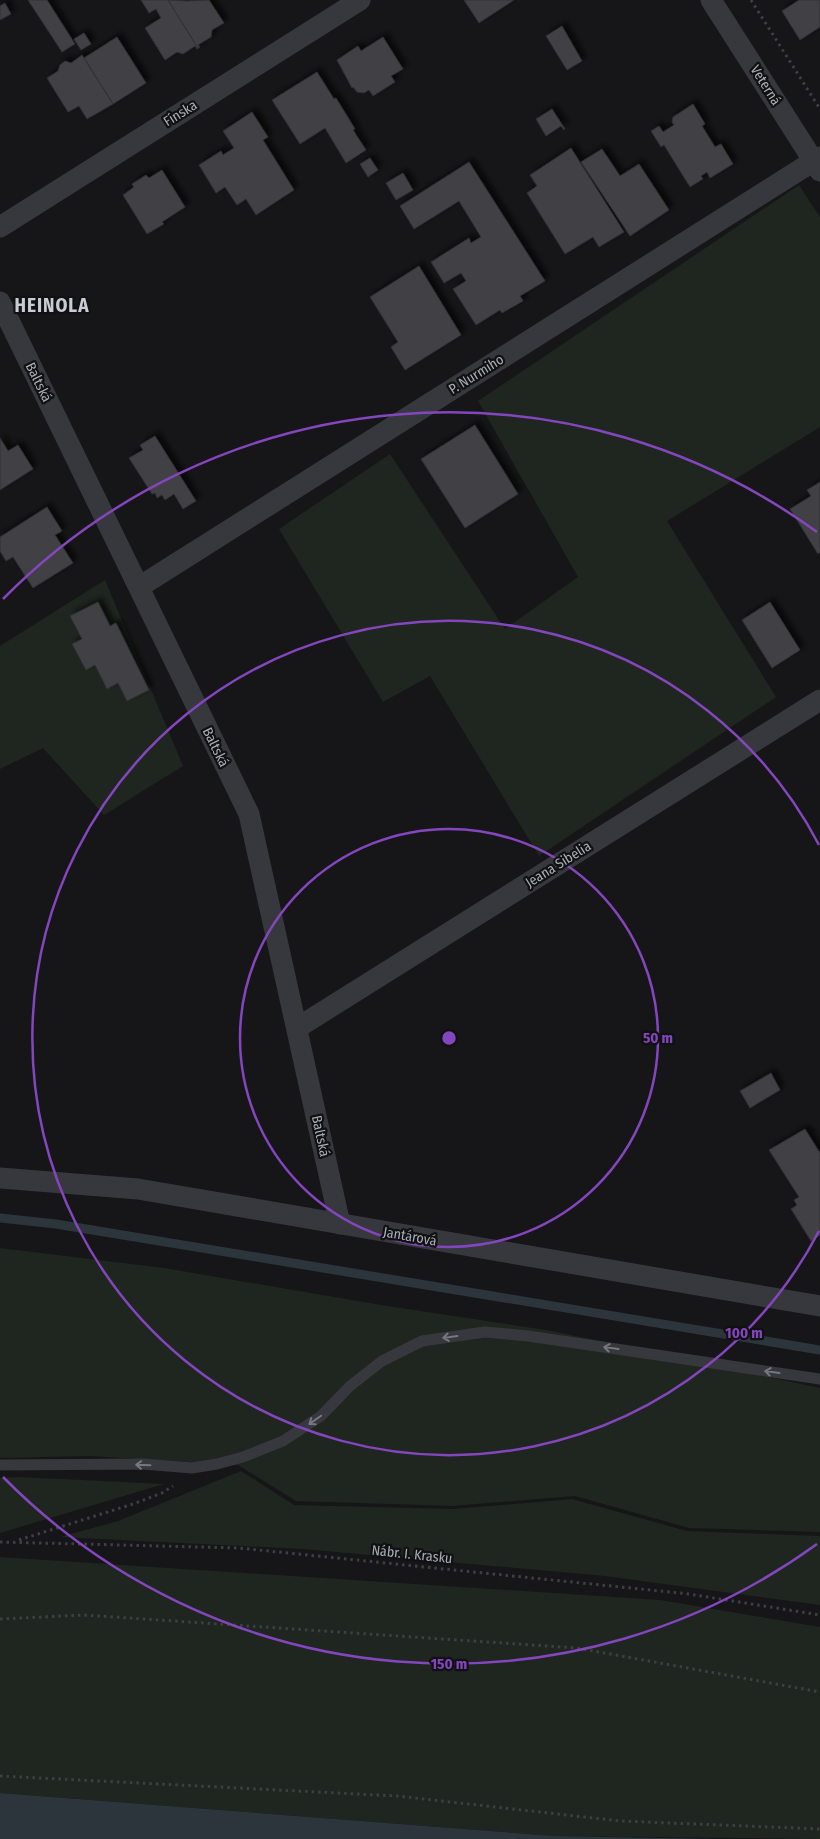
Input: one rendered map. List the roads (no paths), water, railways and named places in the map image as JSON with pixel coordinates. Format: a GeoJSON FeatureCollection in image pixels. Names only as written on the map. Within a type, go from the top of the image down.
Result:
{"type":"FeatureCollection","features":[{"type":"Feature","properties":{"kind":"street","name":"Fínska"},"geometry":{"type":"LineString","coordinates":[[0,227],[360,0]]}},
{"type":"Feature","properties":{"kind":"street","name":"Veterná"},"geometry":{"type":"LineString","coordinates":[[711,0],[818,163]]}},
{"type":"Feature","properties":{"kind":"street","name":"P. Nurmiho"},"geometry":{"type":"LineString","coordinates":[[139,587],[818,163]]}},
{"type":"Feature","properties":{"kind":"street","name":"Baltská"},"geometry":{"type":"LineString","coordinates":[[0,302],[249,814],[340,1224]]}},
{"type":"Feature","properties":{"kind":"street","name":"Jeana Sibelia"},"geometry":{"type":"LineString","coordinates":[[297,1028],[820,700]]}},
{"type":"Feature","properties":{"kind":"street","name":"Jantárová"},"geometry":{"type":"LineString","coordinates":[[0,1178],[138,1189],[819,1307]]}},
{"type":"Feature","properties":{"kind":"lane"},"geometry":{"type":"LineString","coordinates":[[0,1465],[142,1464],[192,1468],[243,1457],[283,1441],[321,1416],[350,1386],[382,1361],[422,1341],[485,1332],[528,1336],[820,1379]]}},
{"type":"Feature","properties":{"kind":"waterway"},"geometry":{"type":"LineString","coordinates":[[0,1218],[56,1224],[820,1350]]}},
{"type":"Feature","properties":{"kind":"district","name":"HEINOLA"},"geometry":{"type":"Point","coordinates":[52,305]}}]}
